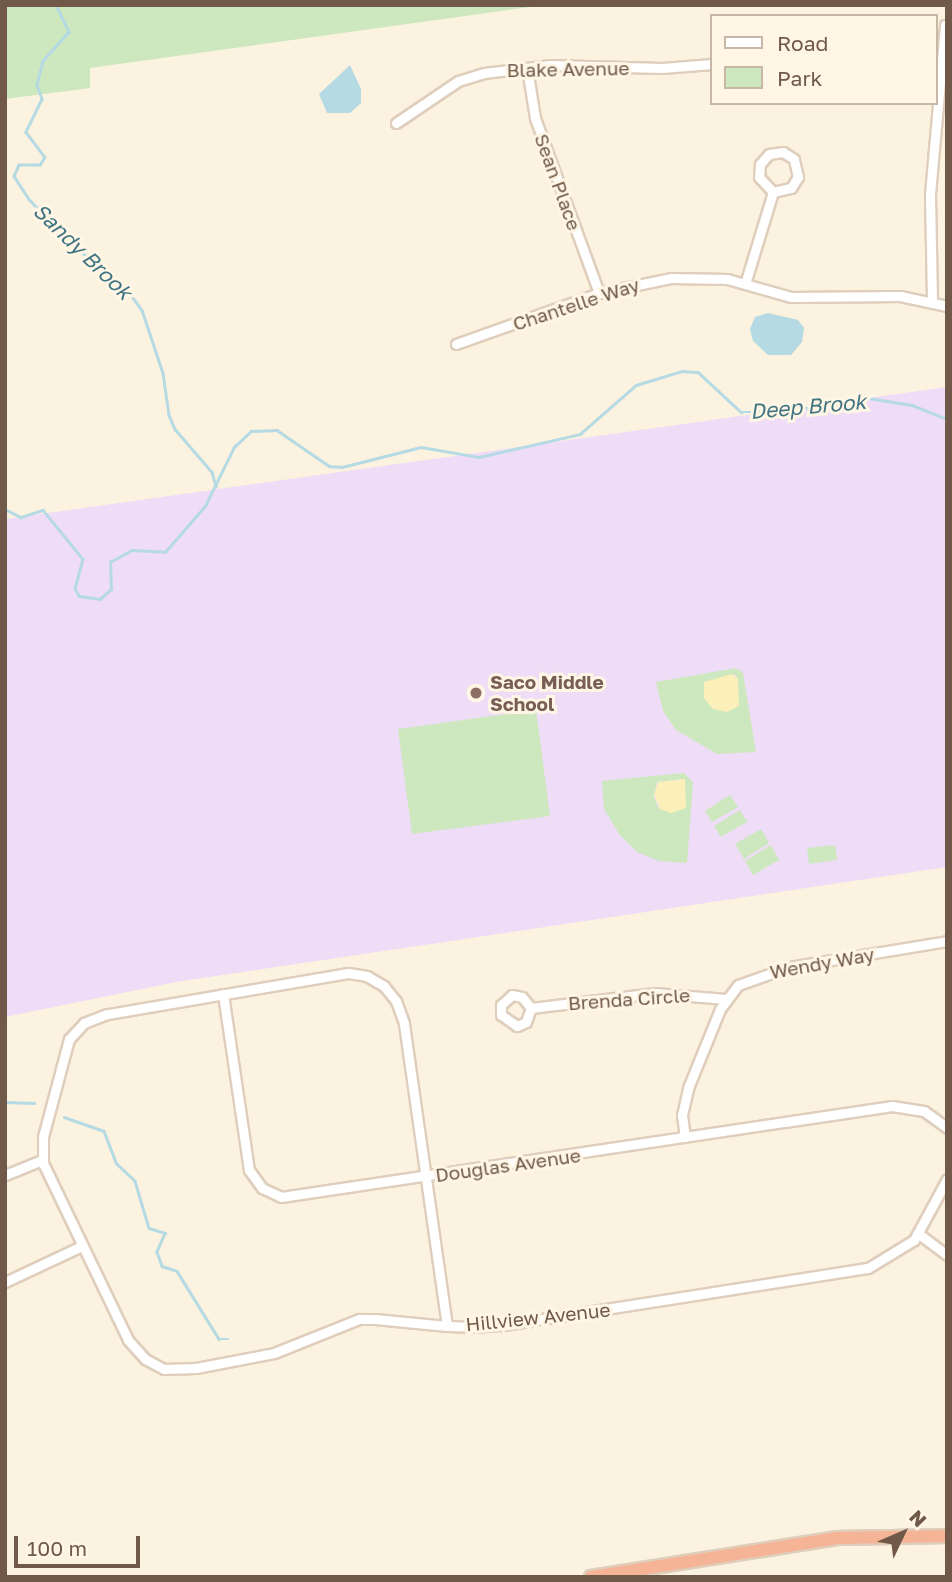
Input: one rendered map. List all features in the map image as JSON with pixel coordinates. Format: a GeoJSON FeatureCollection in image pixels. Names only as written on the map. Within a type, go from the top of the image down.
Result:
{"type":"FeatureCollection","features":[{"type":"Feature","properties":{"kind":"highway"},"geometry":{"type":"LineString","coordinates":[[591,1577],[835,1538],[947,1536]]}},
{"type":"Feature","properties":{"kind":"street"},"geometry":{"type":"LineString","coordinates":[[938,91],[943,26]]}},
{"type":"Feature","properties":{"kind":"street","name":"Blake Avenue"},"geometry":{"type":"LineString","coordinates":[[396,123],[458,80],[527,68],[710,64]]}},
{"type":"Feature","properties":{"kind":"street","name":"Sean Place"},"geometry":{"type":"LineString","coordinates":[[527,68],[535,118],[599,293]]}},
{"type":"Feature","properties":{"kind":"street"},"geometry":{"type":"LineString","coordinates":[[932,300],[930,194],[937,105]]}},
{"type":"Feature","properties":{"kind":"street"},"geometry":{"type":"LineString","coordinates":[[783,152],[794,159],[798,177],[791,188],[773,192],[759,177],[760,164],[769,154],[783,152]]}},
{"type":"Feature","properties":{"kind":"street"},"geometry":{"type":"LineString","coordinates":[[745,284],[773,192]]}},
{"type":"Feature","properties":{"kind":"street","name":"Chantelle Way"},"geometry":{"type":"LineString","coordinates":[[456,344],[599,293],[671,278],[714,277],[801,297],[900,296],[932,300],[947,306]]}},
{"type":"Feature","properties":{"kind":"street","name":"Wendy Way"},"geometry":{"type":"LineString","coordinates":[[685,1137],[685,1098],[726,999],[744,981],[772,971],[947,941]]}},
{"type":"Feature","properties":{"kind":"street"},"geometry":{"type":"LineString","coordinates":[[5,1175],[42,1160],[63,1049],[79,1027],[107,1014],[348,973],[367,976],[384,985],[404,1023],[428,1177],[447,1326]]}},
{"type":"Feature","properties":{"kind":"street","name":"Brenda Circle"},"geometry":{"type":"LineString","coordinates":[[531,1008],[655,993],[726,999]]}},
{"type":"Feature","properties":{"kind":"street","name":"Douglas Avenue"},"geometry":{"type":"LineString","coordinates":[[223,994],[248,1166],[262,1188],[275,1195],[294,1197],[899,1106],[924,1111],[947,1128]]}},
{"type":"Feature","properties":{"kind":"street","name":"Hillview Avenue"},"geometry":{"type":"LineString","coordinates":[[42,1160],[82,1247],[134,1348],[164,1369],[196,1368],[274,1353],[353,1320],[447,1326],[503,1325],[859,1271],[894,1256],[919,1234],[947,1179]]}},
{"type":"Feature","properties":{"kind":"street"},"geometry":{"type":"LineString","coordinates":[[919,1234],[947,1255]]}},
{"type":"Feature","properties":{"kind":"street"},"geometry":{"type":"LineString","coordinates":[[5,1282],[82,1247]]}},
{"type":"Feature","properties":{"kind":"shaded area","name":"Saco Middle School"},"geometry":{"type":"Polygon","coordinates":[[[947,387],[947,867],[176,982],[5,1017],[5,519],[947,387]]]}},
{"type":"Feature","properties":{"kind":"green space"},"geometry":{"type":"Polygon","coordinates":[[[5,5],[545,5],[90,68],[90,88],[5,99],[5,5]]]}},
{"type":"Feature","properties":{"kind":"green space"},"geometry":{"type":"Polygon","coordinates":[[[736,668],[743,673],[756,752],[717,754],[676,730],[663,711],[656,682],[736,668]],[[736,675],[704,682],[704,698],[713,709],[738,682],[736,675]]]}},
{"type":"Feature","properties":{"kind":"green space"},"geometry":{"type":"Polygon","coordinates":[[[536,710],[550,816],[412,834],[398,729],[536,710]]]}},
{"type":"Feature","properties":{"kind":"green space"},"geometry":{"type":"Polygon","coordinates":[[[684,773],[693,782],[687,863],[659,861],[637,852],[619,834],[604,809],[602,781],[684,773]],[[682,779],[657,782],[654,797],[658,807],[686,808],[682,779]]]}},
{"type":"Feature","properties":{"kind":"green space"},"geometry":{"type":"Polygon","coordinates":[[[730,795],[738,807],[712,822],[705,811],[730,795]]]}},
{"type":"Feature","properties":{"kind":"green space"},"geometry":{"type":"Polygon","coordinates":[[[740,810],[747,822],[721,837],[714,826],[740,810]]]}},
{"type":"Feature","properties":{"kind":"green space"},"geometry":{"type":"Polygon","coordinates":[[[761,829],[769,843],[744,859],[735,844],[761,829]]]}},
{"type":"Feature","properties":{"kind":"green space"},"geometry":{"type":"Polygon","coordinates":[[[771,845],[779,860],[753,875],[745,861],[771,845]]]}},
{"type":"Feature","properties":{"kind":"green space"},"geometry":{"type":"Polygon","coordinates":[[[835,845],[837,860],[809,864],[807,848],[835,845]]]}},
{"type":"Feature","properties":{"kind":"sand"},"geometry":{"type":"Polygon","coordinates":[[[732,674],[738,678],[739,706],[727,712],[713,709],[704,698],[704,682],[732,674]]]}},
{"type":"Feature","properties":{"kind":"sand"},"geometry":{"type":"Polygon","coordinates":[[[685,779],[686,808],[671,813],[660,809],[654,795],[658,782],[685,779]]]}},
{"type":"Feature","properties":{"kind":"water"},"geometry":{"type":"Polygon","coordinates":[[[350,65],[361,89],[361,103],[350,113],[327,113],[319,94],[350,65]]]}},
{"type":"Feature","properties":{"kind":"water"},"geometry":{"type":"Polygon","coordinates":[[[768,313],[798,320],[804,328],[802,342],[791,355],[768,355],[753,341],[750,329],[755,317],[768,313]]]}},
{"type":"Feature","properties":{"kind":"waterway","name":"Sandy Brook"},"geometry":{"type":"LineString","coordinates":[[56,5],[69,32],[43,61],[37,85],[42,99],[26,132],[45,157],[40,165],[19,165],[14,176],[29,199],[70,243],[125,286],[142,310],[163,373],[169,415],[175,429],[212,472],[216,486]]}},
{"type":"Feature","properties":{"kind":"waterway","name":"Deep Brook"},"geometry":{"type":"LineString","coordinates":[[5,509],[21,517],[43,510],[83,559],[75,588],[79,596],[100,599],[111,589],[110,562],[132,550],[165,552],[205,506],[234,447],[251,431],[277,430],[329,466],[342,467],[421,447],[479,457],[580,434],[636,385],[682,371],[698,372],[741,412],[785,412],[863,397],[912,405],[947,419]]}},
{"type":"Feature","properties":{"kind":"waterway"},"geometry":{"type":"LineString","coordinates":[[5,1102],[34,1103]]}},
{"type":"Feature","properties":{"kind":"waterway"},"geometry":{"type":"LineString","coordinates":[[64,1117],[104,1131],[116,1163],[135,1181],[149,1228],[165,1233],[157,1252],[162,1266],[177,1271],[219,1339],[228,1339]]}},
{"type":"Feature","properties":{"kind":"place","name":"Saco Middle School"},"geometry":{"type":"Point","coordinates":[476,693]}}]}
